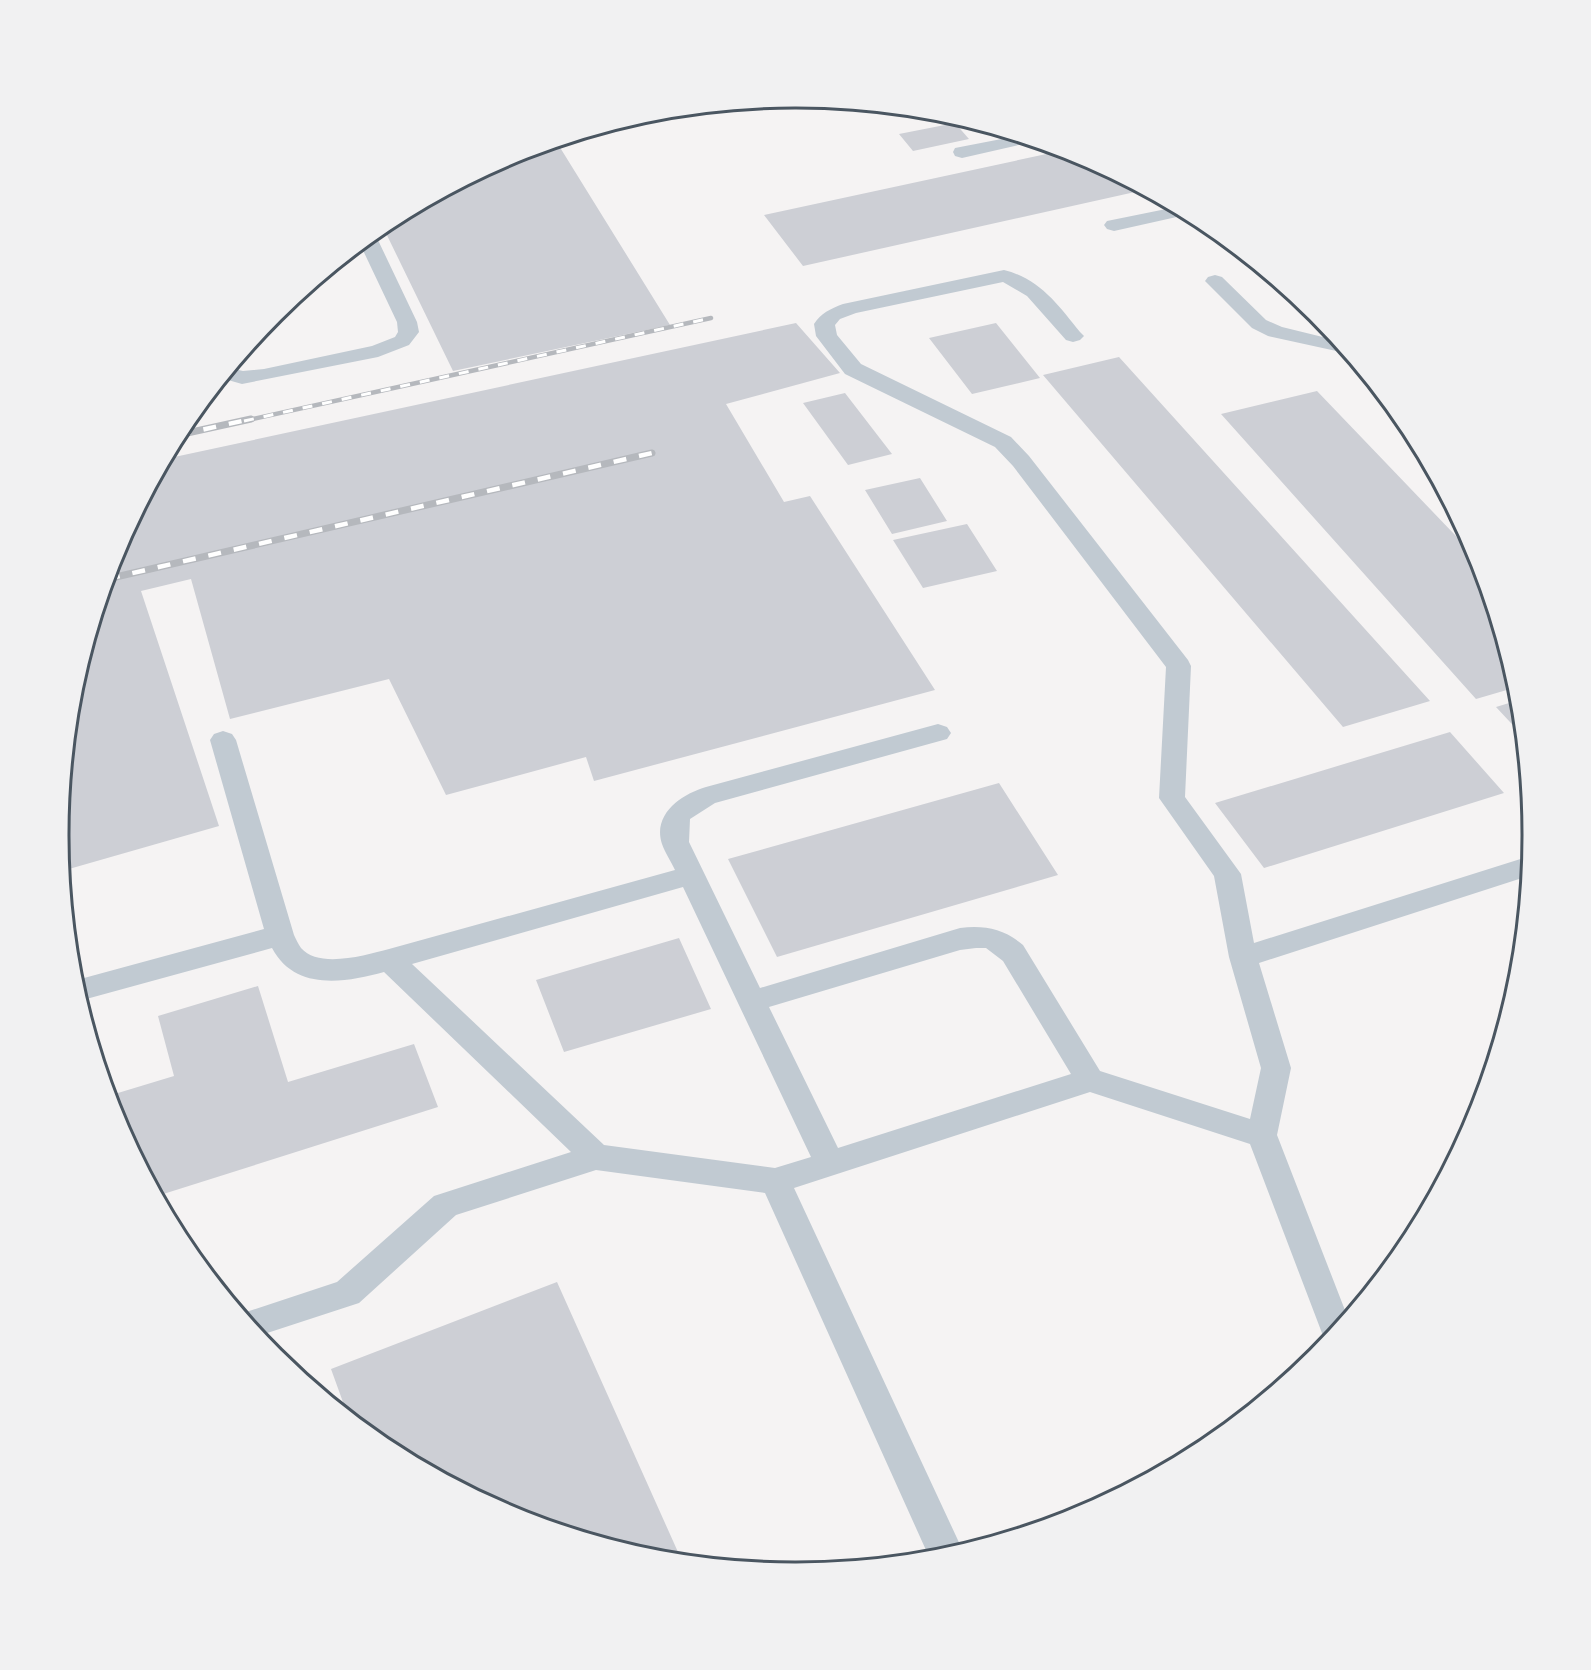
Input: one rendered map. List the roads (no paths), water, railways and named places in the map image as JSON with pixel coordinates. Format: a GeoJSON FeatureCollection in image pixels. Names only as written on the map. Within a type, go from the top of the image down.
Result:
{"type":"FeatureCollection","features":[{"type":"Feature","properties":{"kind":"lane"},"geometry":{"type":"LineString","coordinates":[[962,152],[1013,142]]}},
{"type":"Feature","properties":{"kind":"lane"},"geometry":{"type":"LineString","coordinates":[[1114,225],[1171,214]]}},
{"type":"Feature","properties":{"kind":"lane"},"geometry":{"type":"LineString","coordinates":[[233,375],[242,378],[264,375],[378,351],[402,341],[409,332],[407,322],[370,247]]}},
{"type":"Feature","properties":{"kind":"lane"},"geometry":{"type":"LineString","coordinates":[[1072,336],[1034,290],[1019,280],[1004,276],[850,308],[833,315],[824,324],[827,336],[853,369],[971,424],[1002,442],[1021,461],[1179,666],[1172,798],[1227,874],[1243,957],[1276,1068],[1262,1135],[1334,1323]]}},
{"type":"Feature","properties":{"kind":"lane"},"geometry":{"type":"LineString","coordinates":[[1215,281],[1259,324],[1295,338],[1334,347]]}},
{"type":"Feature","properties":{"kind":"lane"},"geometry":{"type":"LineString","coordinates":[[830,1163],[675,842],[673,823],[683,807],[706,796],[938,733]]}},
{"type":"Feature","properties":{"kind":"lane"},"geometry":{"type":"LineString","coordinates":[[223,740],[280,935],[292,957],[316,969],[354,969],[691,875]]}},
{"type":"Feature","properties":{"kind":"lane"},"geometry":{"type":"LineString","coordinates":[[1243,957],[1521,869]]}},
{"type":"Feature","properties":{"kind":"lane"},"geometry":{"type":"LineString","coordinates":[[86,988],[280,935]]}},
{"type":"Feature","properties":{"kind":"lane"},"geometry":{"type":"LineString","coordinates":[[752,1001],[960,939],[983,935],[1000,941],[1013,953],[1090,1080]]}},
{"type":"Feature","properties":{"kind":"lane"},"geometry":{"type":"LineString","coordinates":[[389,960],[596,1157]]}},
{"type":"Feature","properties":{"kind":"lane"},"geometry":{"type":"LineString","coordinates":[[257,1322],[348,1293],[445,1205],[596,1157],[775,1181],[1090,1080],[1262,1135]]}},
{"type":"Feature","properties":{"kind":"lane"},"geometry":{"type":"LineString","coordinates":[[775,1181],[943,1547]]}},
{"type":"Feature","properties":{"kind":"railway"},"geometry":{"type":"LineString","coordinates":[[244,421],[711,318]]}},
{"type":"Feature","properties":{"kind":"railway"},"geometry":{"type":"LineString","coordinates":[[190,432],[251,419]]}},
{"type":"Feature","properties":{"kind":"railway"},"geometry":{"type":"LineString","coordinates":[[117,577],[652,453]]}}]}
